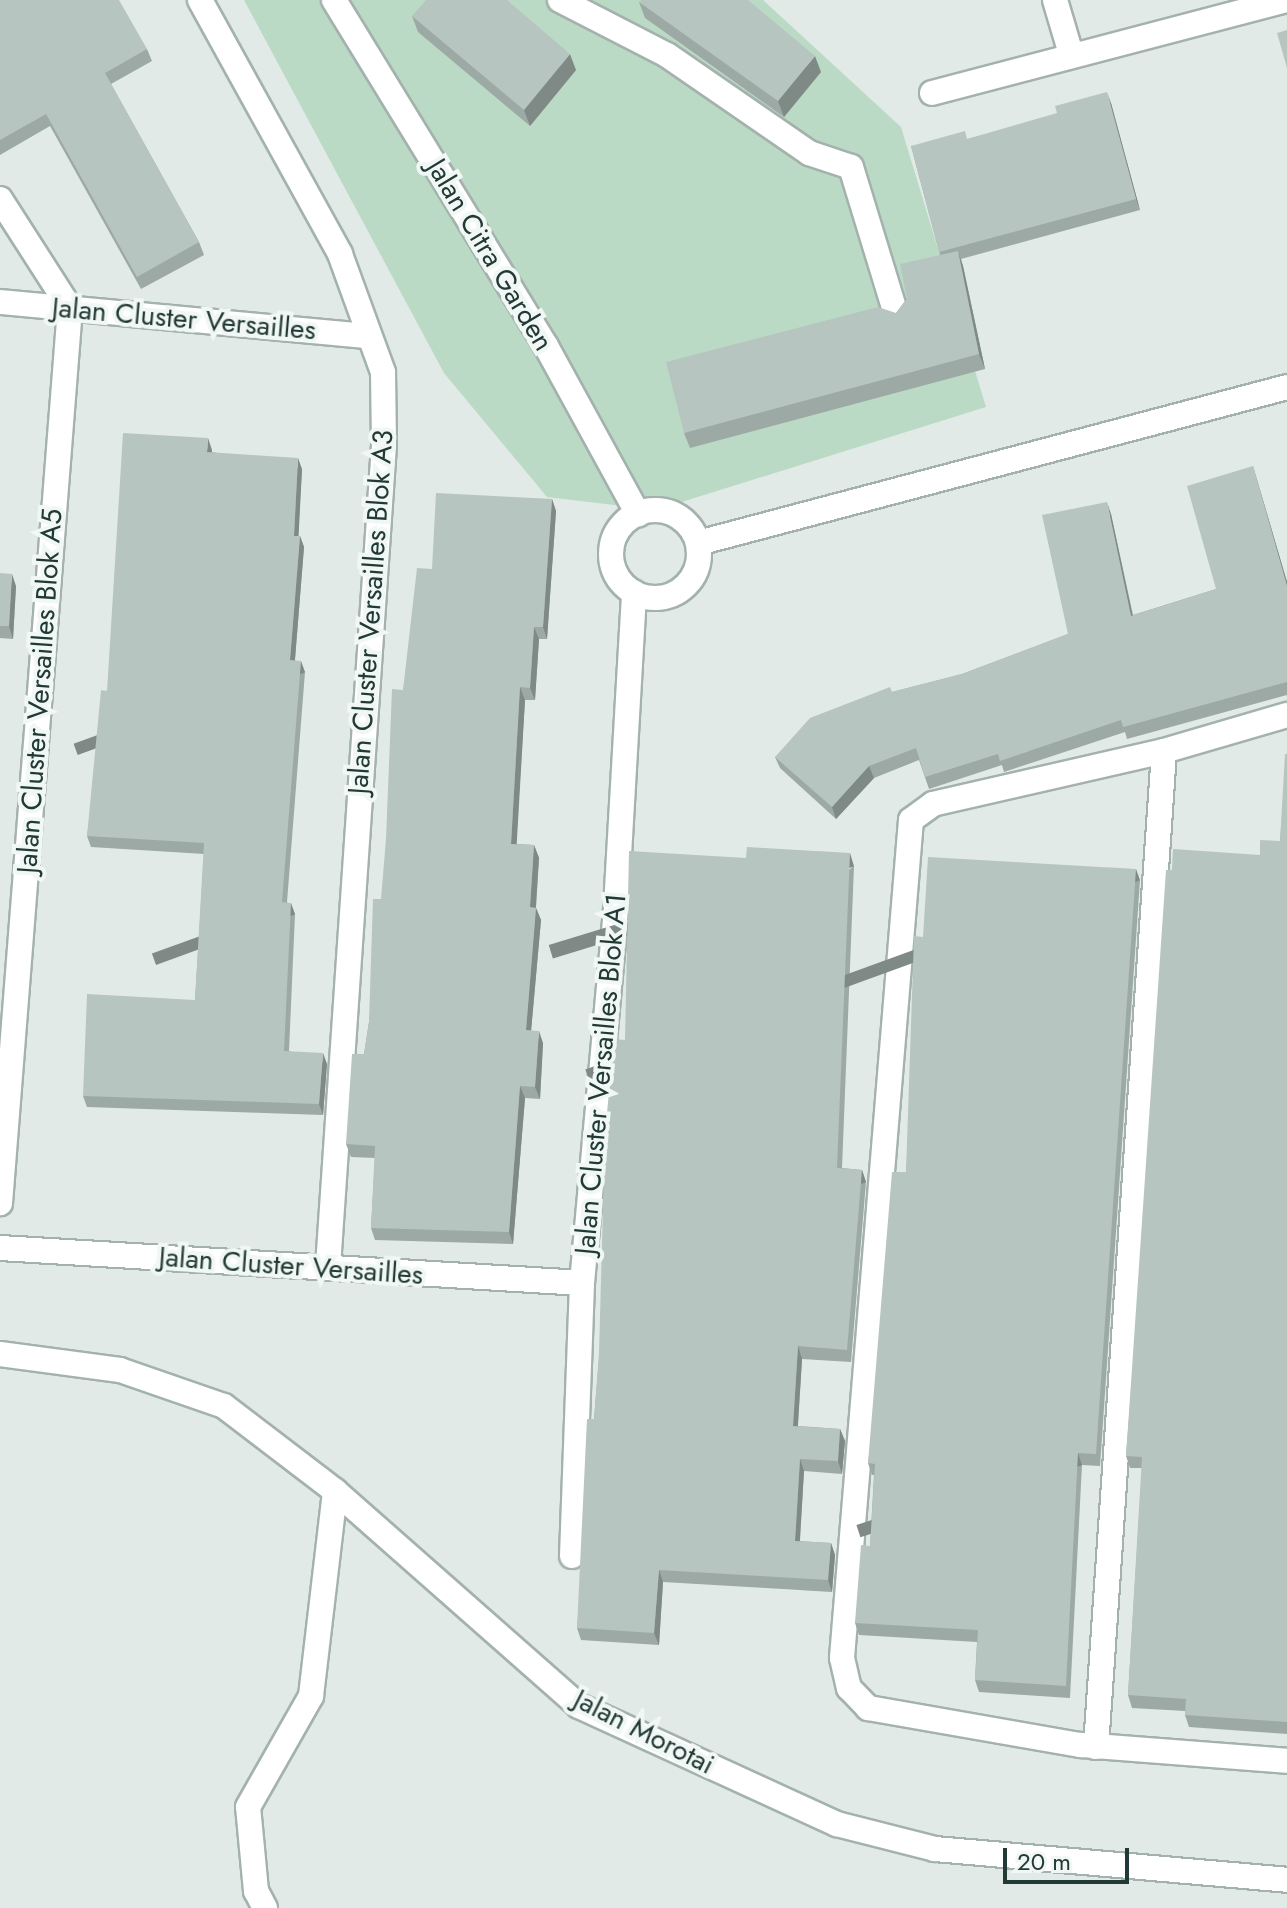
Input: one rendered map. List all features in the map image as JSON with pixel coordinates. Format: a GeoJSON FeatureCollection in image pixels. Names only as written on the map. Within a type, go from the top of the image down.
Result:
{"type":"FeatureCollection","features":[{"type":"Feature","properties":{"kind":"street","name":"Jalan Cluster Versailles Blok A3"},"geometry":{"type":"LineString","coordinates":[[200,0],[340,254],[367,336],[383,372],[384,445],[328,1267]]}},
{"type":"Feature","properties":{"kind":"street","name":"Jalan Citra Garden"},"geometry":{"type":"LineString","coordinates":[[334,0],[546,346],[638,514]]}},
{"type":"Feature","properties":{"kind":"street"},"geometry":{"type":"LineString","coordinates":[[560,0],[667,55],[809,153],[851,167],[896,314]]}},
{"type":"Feature","properties":{"kind":"street"},"geometry":{"type":"LineString","coordinates":[[1055,0],[1071,54]]}},
{"type":"Feature","properties":{"kind":"street"},"geometry":{"type":"LineString","coordinates":[[932,93],[1071,54],[1287,0]]}},
{"type":"Feature","properties":{"kind":"street"},"geometry":{"type":"LineString","coordinates":[[0,199],[70,308]]}},
{"type":"Feature","properties":{"kind":"street","name":"Jalan Cluster Versailles"},"geometry":{"type":"LineString","coordinates":[[0,302],[367,336]]}},
{"type":"Feature","properties":{"kind":"street","name":"Jalan Cluster Versailles Blok A5"},"geometry":{"type":"LineString","coordinates":[[0,1203],[70,308]]}},
{"type":"Feature","properties":{"kind":"street"},"geometry":{"type":"LineString","coordinates":[[698,543],[1287,387]]}},
{"type":"Feature","properties":{"kind":"street"},"geometry":{"type":"LineString","coordinates":[[656,510],[675,514],[698,543],[694,576],[682,589],[659,597],[634,593],[614,569],[612,552],[624,523],[638,514],[656,510]]}},
{"type":"Feature","properties":{"kind":"street","name":"Jalan Cluster Versailles Blok A1"},"geometry":{"type":"LineString","coordinates":[[572,1556],[582,1283],[616,907],[634,593]]}},
{"type":"Feature","properties":{"kind":"street"},"geometry":{"type":"LineString","coordinates":[[1287,715],[1164,751],[933,804],[911,820],[842,1658],[849,1688],[868,1708],[1096,1747],[1287,1761]]}},
{"type":"Feature","properties":{"kind":"street"},"geometry":{"type":"LineString","coordinates":[[1096,1747],[1164,751]]}},
{"type":"Feature","properties":{"kind":"street","name":"Jalan Cluster Versailles"},"geometry":{"type":"LineString","coordinates":[[0,1248],[582,1283]]}},
{"type":"Feature","properties":{"kind":"street","name":"Jalan Morotai"},"geometry":{"type":"LineString","coordinates":[[0,1354],[120,1370],[224,1406],[335,1491],[579,1706],[837,1824],[935,1849],[1287,1880]]}},
{"type":"Feature","properties":{"kind":"street"},"geometry":{"type":"LineString","coordinates":[[265,1908],[256,1891],[248,1807],[311,1696],[335,1491]]}},
{"type":"Feature","properties":{"kind":"green space"},"geometry":{"type":"Polygon","coordinates":[[[244,0],[763,0],[901,127],[986,407],[656,510],[547,497],[444,373],[244,0]]]}},
{"type":"Feature","properties":{"kind":"building"},"geometry":{"type":"Polygon","coordinates":[[[0,0],[119,0],[147,49],[105,73],[199,242],[137,277],[46,114],[0,140],[0,0]]]}},
{"type":"Feature","properties":{"kind":"building"},"geometry":{"type":"Polygon","coordinates":[[[426,0],[507,0],[570,54],[524,110],[412,16],[426,0]]]}},
{"type":"Feature","properties":{"kind":"building"},"geometry":{"type":"Polygon","coordinates":[[[748,0],[815,56],[778,101],[639,2],[748,0]]]}},
{"type":"Feature","properties":{"kind":"building"},"geometry":{"type":"Polygon","coordinates":[[[1287,30],[1287,68],[1277,33],[1287,30]]]}},
{"type":"Feature","properties":{"kind":"building"},"geometry":{"type":"Polygon","coordinates":[[[1107,92],[1136,199],[939,252],[911,146],[965,131],[967,139],[1057,113],[1055,106],[1107,92]]]}},
{"type":"Feature","properties":{"kind":"building"},"geometry":{"type":"Polygon","coordinates":[[[958,251],[979,354],[684,433],[666,362],[878,307],[896,313],[907,299],[900,264],[958,251]]]}},
{"type":"Feature","properties":{"kind":"building"},"geometry":{"type":"Polygon","coordinates":[[[123,433],[208,438],[207,452],[298,458],[294,536],[300,536],[290,660],[301,661],[282,902],[291,903],[284,1051],[323,1053],[319,1104],[83,1096],[87,994],[195,1000],[204,843],[87,836],[101,690],[107,691],[123,433]]]}},
{"type":"Feature","properties":{"kind":"building"},"geometry":{"type":"Polygon","coordinates":[[[1253,466],[1287,586],[1287,682],[1123,727],[1121,720],[1000,761],[998,754],[925,777],[916,748],[869,766],[832,807],[775,757],[810,718],[890,687],[892,692],[962,674],[1068,634],[1042,515],[1107,502],[1131,616],[1216,589],[1187,486],[1253,466]]]}},
{"type":"Feature","properties":{"kind":"building"},"geometry":{"type":"Polygon","coordinates":[[[436,493],[552,499],[543,627],[534,627],[530,688],[520,687],[511,844],[534,845],[530,907],[536,908],[526,1030],[539,1031],[535,1087],[520,1086],[509,1232],[371,1228],[375,1146],[346,1144],[352,1054],[364,1054],[369,1022],[373,899],[381,899],[392,689],[403,690],[417,568],[432,569],[436,493]]]}},
{"type":"Feature","properties":{"kind":"building"},"geometry":{"type":"Polygon","coordinates":[[[0,573],[12,574],[9,626],[0,626],[0,573]]]}},
{"type":"Feature","properties":{"kind":"building"},"geometry":{"type":"Polygon","coordinates":[[[1285,754],[1287,1722],[1185,1715],[1186,1699],[1128,1695],[1142,1457],[1126,1456],[1166,870],[1172,870],[1173,849],[1260,855],[1260,840],[1280,841],[1285,754]]]}},
{"type":"Feature","properties":{"kind":"building"},"geometry":{"type":"Polygon","coordinates":[[[747,847],[850,853],[837,1168],[862,1170],[847,1350],[798,1346],[793,1426],[840,1429],[838,1461],[800,1459],[795,1541],[831,1543],[828,1580],[659,1570],[654,1633],[577,1628],[587,1419],[594,1419],[599,1353],[605,1134],[614,1039],[625,1040],[629,851],[746,858],[747,847]]]}},
{"type":"Feature","properties":{"kind":"building"},"geometry":{"type":"Polygon","coordinates":[[[928,857],[1136,869],[1096,1454],[1078,1453],[1066,1686],[975,1680],[978,1630],[855,1623],[861,1545],[870,1546],[875,1464],[868,1463],[892,1172],[906,1172],[914,936],[923,937],[928,857]]]}}]}
